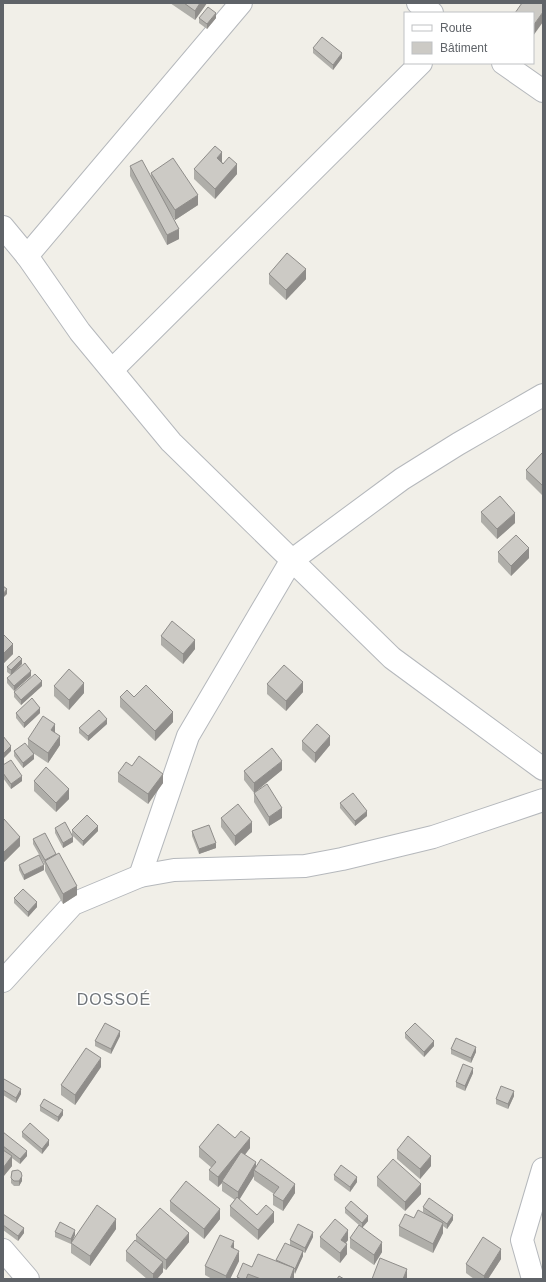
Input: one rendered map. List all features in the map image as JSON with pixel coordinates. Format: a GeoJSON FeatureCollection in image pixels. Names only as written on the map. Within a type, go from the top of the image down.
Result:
{"type":"FeatureCollection","features":[{"type":"Feature","properties":{"kind":"street"},"geometry":{"type":"LineString","coordinates":[[27,256],[241,3]]}},
{"type":"Feature","properties":{"kind":"street"},"geometry":{"type":"LineString","coordinates":[[418,3],[431,12]]}},
{"type":"Feature","properties":{"kind":"street"},"geometry":{"type":"LineString","coordinates":[[112,370],[420,64]]}},
{"type":"Feature","properties":{"kind":"street"},"geometry":{"type":"LineString","coordinates":[[504,64],[543,91]]}},
{"type":"Feature","properties":{"kind":"street"},"geometry":{"type":"LineString","coordinates":[[3,227],[27,256],[80,332],[171,442],[291,561],[392,658],[543,769]]}},
{"type":"Feature","properties":{"kind":"street"},"geometry":{"type":"LineString","coordinates":[[140,876],[188,736],[291,561],[402,479],[458,444],[543,395]]}},
{"type":"Feature","properties":{"kind":"street"},"geometry":{"type":"LineString","coordinates":[[3,981],[73,904],[140,876],[174,870],[305,866],[335,861],[433,837],[543,800]]}},
{"type":"Feature","properties":{"kind":"street"},"geometry":{"type":"LineString","coordinates":[[533,1279],[522,1240],[543,1169]]}},
{"type":"Feature","properties":{"kind":"street"},"geometry":{"type":"LineString","coordinates":[[3,1250],[28,1279]]}},
{"type":"Feature","properties":{"kind":"street"},"geometry":{"type":"LineString","coordinates":[[539,1279],[543,1273]]}},
{"type":"Feature","properties":{"kind":"building"},"geometry":{"type":"Polygon","coordinates":[[[184,3],[200,3],[195,11],[184,3]]]}},
{"type":"Feature","properties":{"kind":"building"},"geometry":{"type":"Polygon","coordinates":[[[522,3],[543,3],[543,12],[534,25],[534,12],[516,12],[522,3]]]}},
{"type":"Feature","properties":{"kind":"building"},"geometry":{"type":"Polygon","coordinates":[[[208,7],[216,13],[207,24],[199,18],[208,7]]]}},
{"type":"Feature","properties":{"kind":"building"},"geometry":{"type":"Polygon","coordinates":[[[322,37],[342,53],[333,65],[313,48],[322,37]]]}},
{"type":"Feature","properties":{"kind":"building"},"geometry":{"type":"Polygon","coordinates":[[[215,146],[222,152],[217,158],[223,164],[229,157],[237,164],[215,189],[194,169],[215,146]]]}},
{"type":"Feature","properties":{"kind":"building"},"geometry":{"type":"Polygon","coordinates":[[[173,158],[198,195],[175,210],[151,173],[173,158]]]}},
{"type":"Feature","properties":{"kind":"building"},"geometry":{"type":"Polygon","coordinates":[[[142,160],[179,229],[167,235],[130,166],[142,160]]]}},
{"type":"Feature","properties":{"kind":"building"},"geometry":{"type":"Polygon","coordinates":[[[287,253],[306,269],[286,290],[269,274],[287,253]]]}},
{"type":"Feature","properties":{"kind":"building"},"geometry":{"type":"Polygon","coordinates":[[[543,452],[543,486],[526,470],[543,452]]]}},
{"type":"Feature","properties":{"kind":"building"},"geometry":{"type":"Polygon","coordinates":[[[500,496],[515,513],[497,529],[481,512],[500,496]]]}},
{"type":"Feature","properties":{"kind":"building"},"geometry":{"type":"Polygon","coordinates":[[[516,535],[529,548],[511,566],[498,552],[516,535]]]}},
{"type":"Feature","properties":{"kind":"building"},"geometry":{"type":"Polygon","coordinates":[[[3,586],[7,589],[3,594],[3,586]]]}},
{"type":"Feature","properties":{"kind":"building"},"geometry":{"type":"Polygon","coordinates":[[[172,621],[195,640],[183,654],[161,636],[172,621]]]}},
{"type":"Feature","properties":{"kind":"building"},"geometry":{"type":"Polygon","coordinates":[[[3,634],[13,644],[4,653],[3,652],[3,634]]]}},
{"type":"Feature","properties":{"kind":"building"},"geometry":{"type":"Polygon","coordinates":[[[19,656],[22,659],[11,670],[7,667],[19,656]]]}},
{"type":"Feature","properties":{"kind":"building"},"geometry":{"type":"Polygon","coordinates":[[[25,663],[31,671],[14,686],[7,678],[25,663]]]}},
{"type":"Feature","properties":{"kind":"building"},"geometry":{"type":"Polygon","coordinates":[[[284,665],[303,682],[286,701],[267,684],[284,665]]]}},
{"type":"Feature","properties":{"kind":"building"},"geometry":{"type":"Polygon","coordinates":[[[69,669],[84,683],[69,700],[54,686],[69,669]]]}},
{"type":"Feature","properties":{"kind":"building"},"geometry":{"type":"Polygon","coordinates":[[[35,674],[42,681],[21,700],[14,692],[35,674]]]}},
{"type":"Feature","properties":{"kind":"building"},"geometry":{"type":"Polygon","coordinates":[[[146,685],[173,712],[155,731],[120,697],[127,690],[134,697],[146,685]]]}},
{"type":"Feature","properties":{"kind":"building"},"geometry":{"type":"Polygon","coordinates":[[[32,698],[40,708],[24,723],[16,713],[32,698]]]}},
{"type":"Feature","properties":{"kind":"building"},"geometry":{"type":"Polygon","coordinates":[[[99,710],[107,719],[88,736],[79,728],[99,710]]]}},
{"type":"Feature","properties":{"kind":"building"},"geometry":{"type":"Polygon","coordinates":[[[43,716],[55,724],[51,730],[60,736],[48,753],[28,739],[43,716]]]}},
{"type":"Feature","properties":{"kind":"building"},"geometry":{"type":"Polygon","coordinates":[[[317,724],[330,736],[315,753],[302,741],[317,724]]]}},
{"type":"Feature","properties":{"kind":"building"},"geometry":{"type":"Polygon","coordinates":[[[3,736],[11,746],[3,754],[3,736]]]}},
{"type":"Feature","properties":{"kind":"building"},"geometry":{"type":"Polygon","coordinates":[[[25,743],[34,754],[23,763],[14,751],[25,743]]]}},
{"type":"Feature","properties":{"kind":"building"},"geometry":{"type":"Polygon","coordinates":[[[272,748],[282,761],[254,783],[244,771],[272,748]]]}},
{"type":"Feature","properties":{"kind":"building"},"geometry":{"type":"Polygon","coordinates":[[[139,756],[163,774],[148,794],[118,773],[126,762],[132,766],[139,756]]]}},
{"type":"Feature","properties":{"kind":"building"},"geometry":{"type":"Polygon","coordinates":[[[11,760],[22,776],[11,784],[3,773],[3,765],[11,760]]]}},
{"type":"Feature","properties":{"kind":"building"},"geometry":{"type":"Polygon","coordinates":[[[46,767],[69,789],[56,803],[34,781],[46,767]]]}},
{"type":"Feature","properties":{"kind":"building"},"geometry":{"type":"Polygon","coordinates":[[[267,784],[282,808],[269,817],[254,793],[267,784]]]}},
{"type":"Feature","properties":{"kind":"building"},"geometry":{"type":"Polygon","coordinates":[[[353,793],[367,811],[355,821],[340,803],[353,793]]]}},
{"type":"Feature","properties":{"kind":"building"},"geometry":{"type":"Polygon","coordinates":[[[238,804],[252,822],[235,836],[221,818],[238,804]]]}},
{"type":"Feature","properties":{"kind":"building"},"geometry":{"type":"Polygon","coordinates":[[[87,815],[98,826],[83,841],[72,830],[87,815]]]}},
{"type":"Feature","properties":{"kind":"building"},"geometry":{"type":"Polygon","coordinates":[[[3,819],[20,837],[4,852],[3,852],[3,819]]]}},
{"type":"Feature","properties":{"kind":"building"},"geometry":{"type":"Polygon","coordinates":[[[65,822],[73,837],[63,843],[55,828],[65,822]]]}},
{"type":"Feature","properties":{"kind":"building"},"geometry":{"type":"Polygon","coordinates":[[[209,825],[216,843],[199,849],[192,831],[209,825]]]}},
{"type":"Feature","properties":{"kind":"building"},"geometry":{"type":"Polygon","coordinates":[[[45,833],[56,854],[45,860],[33,839],[45,833]]]}},
{"type":"Feature","properties":{"kind":"building"},"geometry":{"type":"Polygon","coordinates":[[[59,853],[77,886],[63,894],[45,861],[59,853]]]}},
{"type":"Feature","properties":{"kind":"building"},"geometry":{"type":"Polygon","coordinates":[[[39,855],[44,865],[24,875],[19,865],[39,855]]]}},
{"type":"Feature","properties":{"kind":"building"},"geometry":{"type":"Polygon","coordinates":[[[23,889],[37,902],[28,912],[14,898],[23,889]]]}},
{"type":"Feature","properties":{"kind":"building"},"geometry":{"type":"Polygon","coordinates":[[[105,1023],[120,1031],[111,1049],[95,1041],[105,1023]]]}},
{"type":"Feature","properties":{"kind":"building"},"geometry":{"type":"Polygon","coordinates":[[[415,1023],[434,1041],[424,1052],[405,1033],[415,1023]]]}},
{"type":"Feature","properties":{"kind":"building"},"geometry":{"type":"Polygon","coordinates":[[[456,1038],[476,1047],[471,1058],[451,1049],[456,1038]]]}},
{"type":"Feature","properties":{"kind":"building"},"geometry":{"type":"Polygon","coordinates":[[[86,1048],[101,1058],[75,1095],[61,1085],[86,1048]]]}},
{"type":"Feature","properties":{"kind":"building"},"geometry":{"type":"Polygon","coordinates":[[[463,1064],[473,1068],[465,1086],[456,1082],[463,1064]]]}},
{"type":"Feature","properties":{"kind":"building"},"geometry":{"type":"Polygon","coordinates":[[[4,1079],[21,1089],[16,1098],[3,1090],[4,1079]]]}},
{"type":"Feature","properties":{"kind":"building"},"geometry":{"type":"Polygon","coordinates":[[[501,1086],[514,1091],[508,1104],[496,1099],[501,1086]]]}},
{"type":"Feature","properties":{"kind":"building"},"geometry":{"type":"Polygon","coordinates":[[[44,1099],[63,1110],[58,1117],[40,1106],[44,1099]]]}},
{"type":"Feature","properties":{"kind":"building"},"geometry":{"type":"Polygon","coordinates":[[[30,1123],[49,1140],[42,1149],[22,1132],[30,1123]]]}},
{"type":"Feature","properties":{"kind":"building"},"geometry":{"type":"Polygon","coordinates":[[[218,1124],[235,1138],[241,1131],[250,1138],[218,1177],[209,1170],[216,1162],[199,1147],[218,1124]]]}},
{"type":"Feature","properties":{"kind":"building"},"geometry":{"type":"Polygon","coordinates":[[[3,1132],[27,1151],[20,1159],[3,1146],[3,1132]]]}},
{"type":"Feature","properties":{"kind":"building"},"geometry":{"type":"Polygon","coordinates":[[[408,1136],[431,1156],[420,1169],[397,1150],[408,1136]]]}},
{"type":"Feature","properties":{"kind":"building"},"geometry":{"type":"Polygon","coordinates":[[[3,1150],[12,1156],[3,1168],[3,1150]]]}},
{"type":"Feature","properties":{"kind":"building"},"geometry":{"type":"Polygon","coordinates":[[[241,1152],[256,1162],[238,1192],[222,1181],[241,1152]]]}},
{"type":"Feature","properties":{"kind":"building"},"geometry":{"type":"Polygon","coordinates":[[[261,1159],[295,1184],[283,1201],[273,1195],[279,1187],[254,1170],[261,1159]]]}},
{"type":"Feature","properties":{"kind":"building"},"geometry":{"type":"Polygon","coordinates":[[[393,1159],[421,1184],[405,1202],[377,1177],[393,1159]]]}},
{"type":"Feature","properties":{"kind":"building"},"geometry":{"type":"Polygon","coordinates":[[[341,1165],[357,1177],[350,1187],[334,1175],[341,1165]]]}},
{"type":"Feature","properties":{"kind":"building"},"geometry":{"type":"Polygon","coordinates":[[[18,1170],[21,1172],[22,1176],[19,1181],[14,1181],[11,1178],[12,1171],[18,1170]]]}},
{"type":"Feature","properties":{"kind":"building"},"geometry":{"type":"Polygon","coordinates":[[[186,1181],[220,1209],[204,1229],[170,1201],[186,1181]]]}},
{"type":"Feature","properties":{"kind":"building"},"geometry":{"type":"Polygon","coordinates":[[[237,1197],[257,1215],[266,1205],[274,1212],[258,1230],[230,1206],[237,1197]]]}},
{"type":"Feature","properties":{"kind":"building"},"geometry":{"type":"Polygon","coordinates":[[[429,1198],[453,1215],[447,1224],[423,1207],[429,1198]]]}},
{"type":"Feature","properties":{"kind":"building"},"geometry":{"type":"Polygon","coordinates":[[[351,1201],[368,1216],[362,1223],[345,1208],[351,1201]]]}},
{"type":"Feature","properties":{"kind":"building"},"geometry":{"type":"Polygon","coordinates":[[[97,1205],[116,1219],[90,1256],[71,1243],[97,1205]]]}},
{"type":"Feature","properties":{"kind":"building"},"geometry":{"type":"Polygon","coordinates":[[[160,1208],[189,1233],[166,1260],[136,1235],[160,1208]]]}},
{"type":"Feature","properties":{"kind":"building"},"geometry":{"type":"Polygon","coordinates":[[[418,1210],[443,1223],[433,1244],[399,1226],[405,1214],[414,1218],[418,1210]]]}},
{"type":"Feature","properties":{"kind":"building"},"geometry":{"type":"Polygon","coordinates":[[[3,1214],[24,1228],[18,1236],[3,1225],[3,1214]]]}},
{"type":"Feature","properties":{"kind":"building"},"geometry":{"type":"Polygon","coordinates":[[[335,1219],[348,1230],[341,1240],[347,1244],[340,1253],[320,1237],[335,1219]]]}},
{"type":"Feature","properties":{"kind":"building"},"geometry":{"type":"Polygon","coordinates":[[[60,1222],[75,1230],[71,1239],[55,1232],[60,1222]]]}},
{"type":"Feature","properties":{"kind":"building"},"geometry":{"type":"Polygon","coordinates":[[[298,1224],[313,1232],[305,1248],[290,1240],[298,1224]]]}},
{"type":"Feature","properties":{"kind":"building"},"geometry":{"type":"Polygon","coordinates":[[[359,1225],[382,1242],[374,1255],[350,1238],[359,1225]]]}},
{"type":"Feature","properties":{"kind":"building"},"geometry":{"type":"Polygon","coordinates":[[[220,1235],[234,1241],[231,1247],[239,1251],[226,1276],[205,1266],[220,1235]]]}},
{"type":"Feature","properties":{"kind":"building"},"geometry":{"type":"Polygon","coordinates":[[[483,1237],[501,1249],[484,1276],[466,1264],[483,1237]]]}},
{"type":"Feature","properties":{"kind":"building"},"geometry":{"type":"Polygon","coordinates":[[[135,1240],[163,1262],[153,1274],[126,1251],[135,1240]]]}},
{"type":"Feature","properties":{"kind":"building"},"geometry":{"type":"Polygon","coordinates":[[[285,1243],[303,1251],[295,1269],[276,1260],[285,1243]]]}},
{"type":"Feature","properties":{"kind":"building"},"geometry":{"type":"Polygon","coordinates":[[[258,1254],[294,1268],[290,1279],[261,1279],[248,1274],[246,1279],[237,1277],[243,1263],[252,1267],[258,1254]]]}},
{"type":"Feature","properties":{"kind":"building"},"geometry":{"type":"Polygon","coordinates":[[[380,1258],[407,1269],[403,1279],[372,1279],[380,1258]]]}},
{"type":"Feature","properties":{"kind":"building"},"geometry":{"type":"Polygon","coordinates":[[[339,1276],[344,1279],[337,1279],[339,1276]]]}},
{"type":"Feature","properties":{"kind":"district","name":"DOSSOÉ"},"geometry":{"type":"Point","coordinates":[114,999]}}]}
